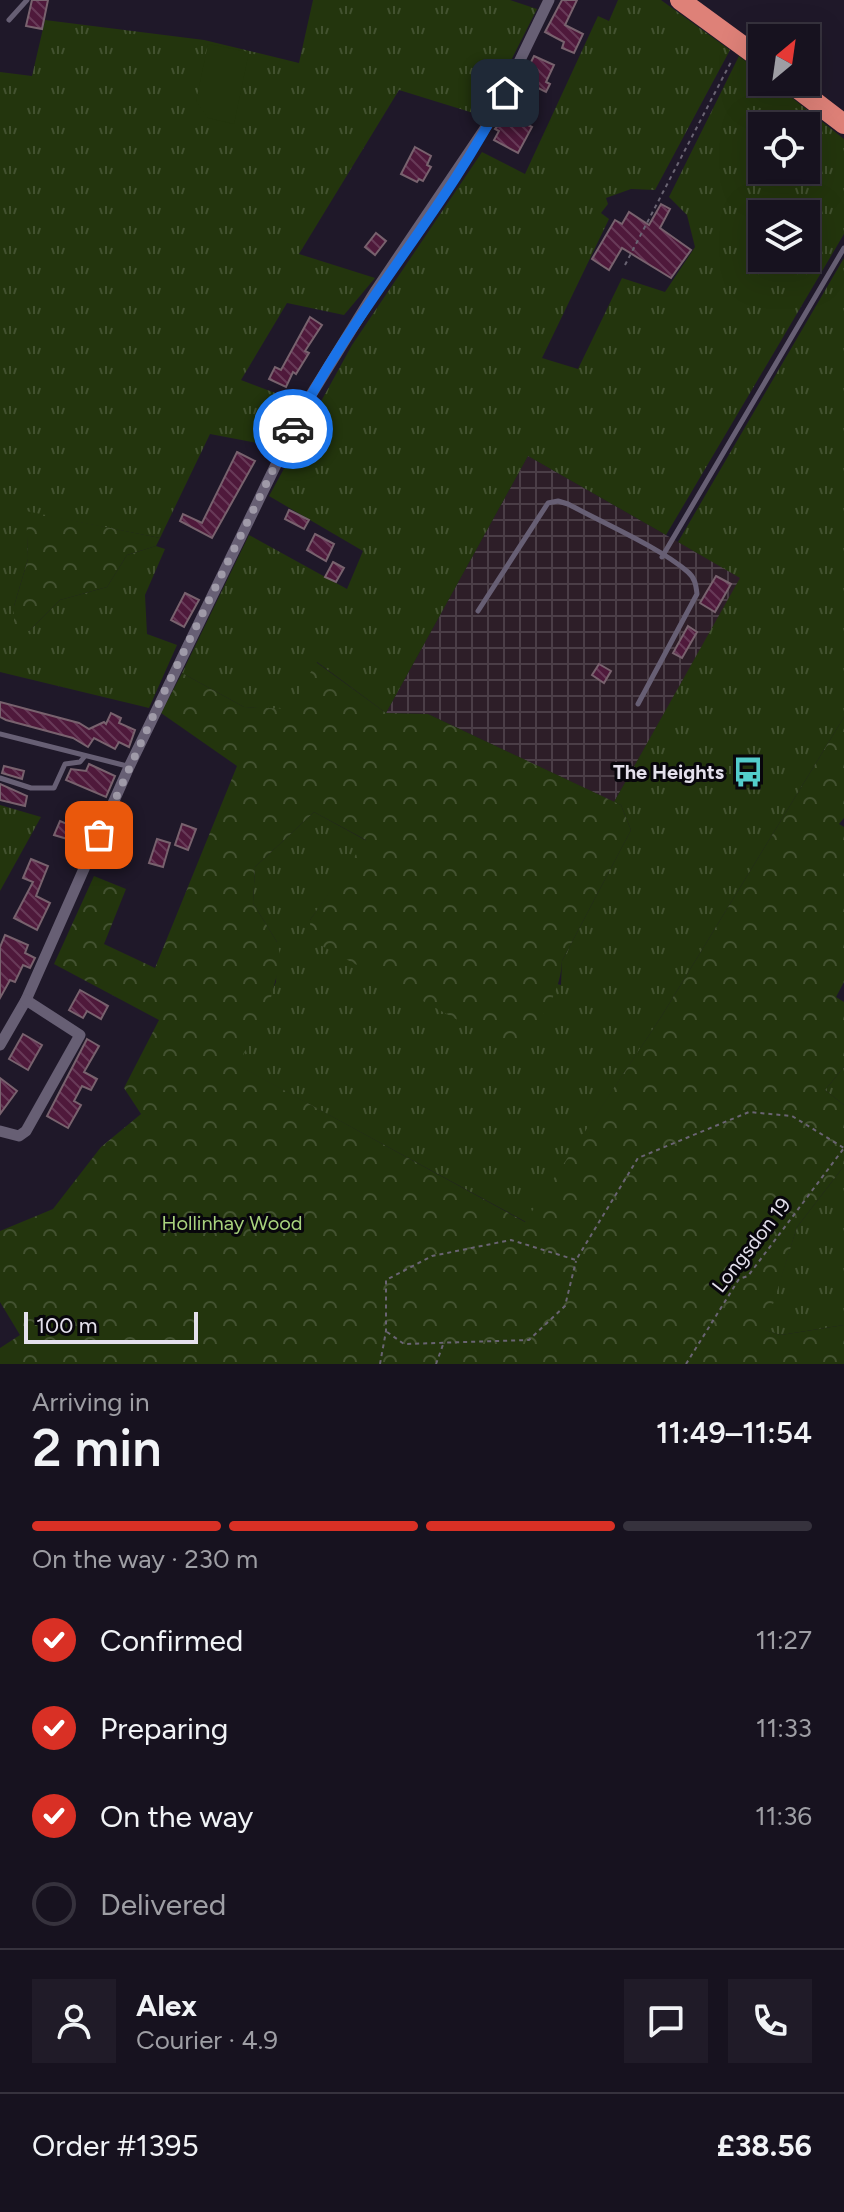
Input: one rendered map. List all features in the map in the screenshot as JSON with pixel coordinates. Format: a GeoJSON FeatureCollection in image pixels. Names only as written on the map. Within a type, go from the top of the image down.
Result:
{"type":"FeatureCollection","features":[{"type":"Feature","properties":{"kind":"highway"},"geometry":{"type":"LineString","coordinates":[[680,0],[748,49]]}},
{"type":"Feature","properties":{"kind":"highway"},"geometry":{"type":"LineString","coordinates":[[807,96],[844,124]]}},
{"type":"Feature","properties":{"kind":"street"},"geometry":{"type":"LineString","coordinates":[[0,1045],[26,1000],[129,767],[306,403],[376,290],[492,118],[549,0]]}},
{"type":"Feature","properties":{"kind":"street"},"geometry":{"type":"LineString","coordinates":[[0,1131],[19,1136],[26,1131],[80,1035],[26,1000]]}},
{"type":"Feature","properties":{"kind":"lane"},"geometry":{"type":"LineString","coordinates":[[9,20],[27,0]]}},
{"type":"Feature","properties":{"kind":"lane"},"geometry":{"type":"LineString","coordinates":[[662,557],[844,248]]}},
{"type":"Feature","properties":{"kind":"lane"},"geometry":{"type":"LineString","coordinates":[[478,611],[548,503],[568,504],[688,572],[696,582],[697,594],[638,704]]}},
{"type":"Feature","properties":{"kind":"lane"},"geometry":{"type":"LineString","coordinates":[[0,734],[129,767]]}},
{"type":"Feature","properties":{"kind":"lane"},"geometry":{"type":"LineString","coordinates":[[0,778],[31,788],[54,788],[65,764],[80,762],[85,756]]}},
{"type":"Feature","properties":{"kind":"path"},"geometry":{"type":"LineString","coordinates":[[625,265],[741,43]]}},
{"type":"Feature","properties":{"kind":"path"},"geometry":{"type":"LineString","coordinates":[[386,1331],[404,1344],[529,1340],[565,1306],[576,1260],[638,1158],[749,1112],[792,1116],[844,1148]]}},
{"type":"Feature","properties":{"kind":"path","name":"Longsdon 19"},"geometry":{"type":"LineString","coordinates":[[686,1364],[739,1279],[748,1276],[844,1148]]}},
{"type":"Feature","properties":{"kind":"path"},"geometry":{"type":"LineString","coordinates":[[380,1364],[386,1331],[386,1280],[432,1256],[511,1240],[576,1260]]}},
{"type":"Feature","properties":{"kind":"path"},"geometry":{"type":"LineString","coordinates":[[436,1364],[444,1341]]}},
{"type":"Feature","properties":{"kind":"shaded area"},"geometry":{"type":"Polygon","coordinates":[[[528,456],[741,578],[614,802],[428,714],[386,713],[528,456]]]}},
{"type":"Feature","properties":{"kind":"green space"},"geometry":{"type":"Polygon","coordinates":[[[313,0],[510,0],[537,9],[483,116],[399,90],[299,254],[375,278],[344,315],[287,303],[241,380],[294,400],[273,446],[210,434],[160,538],[27,512],[28,559],[14,606],[29,631],[60,600],[107,587],[127,555],[156,546],[165,549],[145,595],[147,634],[177,645],[149,708],[0,672],[0,72],[32,76],[45,20],[204,40],[299,63],[313,0]]]}},
{"type":"Feature","properties":{"kind":"green space"},"geometry":{"type":"Polygon","coordinates":[[[618,0],[661,0],[730,50],[655,190],[631,189],[606,198],[608,204],[601,213],[609,219],[542,358],[578,369],[622,278],[665,292],[695,247],[687,215],[669,197],[739,56],[748,63],[748,96],[790,96],[810,112],[748,112],[748,184],[820,184],[820,120],[844,139],[844,234],[666,535],[528,456],[386,713],[317,662],[291,710],[244,707],[182,673],[249,535],[347,589],[363,551],[269,496],[352,345],[482,152],[525,174],[598,16],[609,21],[618,0]]]}},
{"type":"Feature","properties":{"kind":"green space"},"geometry":{"type":"Polygon","coordinates":[[[208,44],[249,52],[234,124],[208,118],[196,101],[208,44]]]}},
{"type":"Feature","properties":{"kind":"green space"},"geometry":{"type":"Polygon","coordinates":[[[844,258],[844,717],[661,1017],[526,1222],[237,1065],[276,982],[277,942],[253,903],[255,867],[314,812],[367,841],[310,920],[561,985],[562,961],[631,830],[621,805],[614,802],[740,578],[678,542],[844,258]]]}},
{"type":"Feature","properties":{"kind":"green space"},"geometry":{"type":"Polygon","coordinates":[[[26,511],[160,538],[156,546],[127,555],[107,587],[60,600],[29,631],[14,628],[14,606],[28,559],[26,511]]]}},
{"type":"Feature","properties":{"kind":"green space","name":"Hollinhay Wood"},"geometry":{"type":"Polygon","coordinates":[[[316,662],[386,713],[428,714],[621,805],[631,830],[562,961],[561,974],[546,1010],[529,1032],[509,1048],[311,940],[310,920],[366,840],[314,812],[255,867],[253,903],[277,942],[281,959],[269,1005],[238,1065],[525,1222],[661,1017],[844,717],[844,818],[839,824],[844,827],[844,982],[836,997],[844,1002],[844,1067],[825,1090],[844,1105],[844,1166],[797,1227],[765,1330],[781,1335],[844,1325],[844,1364],[0,1364],[0,1348],[20,1335],[0,1302],[0,1231],[53,1209],[101,1147],[141,1114],[124,1088],[159,1020],[54,964],[94,876],[126,889],[104,944],[155,968],[237,766],[161,713],[182,673],[244,707],[291,709],[316,662]]]}},
{"type":"Feature","properties":{"kind":"green space"},"geometry":{"type":"Polygon","coordinates":[[[0,805],[41,817],[0,891],[0,805]]]}},
{"type":"Feature","properties":{"kind":"green space"},"geometry":{"type":"Polygon","coordinates":[[[844,1067],[844,1105],[825,1090],[844,1067]]]}},
{"type":"Feature","properties":{"kind":"green space"},"geometry":{"type":"Polygon","coordinates":[[[844,1166],[844,1325],[781,1335],[764,1330],[797,1227],[844,1166]]]}},
{"type":"Feature","properties":{"kind":"building"},"geometry":{"type":"Polygon","coordinates":[[[32,0],[48,0],[42,29],[26,26],[32,0]]]}},
{"type":"Feature","properties":{"kind":"building"},"geometry":{"type":"Polygon","coordinates":[[[562,0],[577,0],[565,25],[583,34],[574,53],[562,48],[564,42],[545,32],[562,0]]]}},
{"type":"Feature","properties":{"kind":"building"},"geometry":{"type":"Polygon","coordinates":[[[534,56],[554,65],[546,82],[550,84],[546,92],[522,80],[534,56]]]}},
{"type":"Feature","properties":{"kind":"building"},"geometry":{"type":"Polygon","coordinates":[[[512,108],[526,115],[522,122],[532,127],[518,153],[494,140],[499,131],[495,129],[512,108]]]}},
{"type":"Feature","properties":{"kind":"building"},"geometry":{"type":"Polygon","coordinates":[[[415,147],[431,156],[427,165],[431,167],[423,181],[419,179],[417,182],[401,174],[415,147]]]}},
{"type":"Feature","properties":{"kind":"building"},"geometry":{"type":"Polygon","coordinates":[[[661,204],[670,209],[660,228],[691,250],[671,278],[622,248],[609,270],[592,259],[615,220],[622,224],[629,212],[649,225],[661,204]]]}},
{"type":"Feature","properties":{"kind":"building"},"geometry":{"type":"Polygon","coordinates":[[[376,233],[386,241],[375,255],[365,247],[376,233]]]}},
{"type":"Feature","properties":{"kind":"building"},"geometry":{"type":"Polygon","coordinates":[[[310,317],[322,325],[305,351],[309,353],[296,374],[293,372],[286,387],[269,379],[275,367],[281,370],[310,317]]]}},
{"type":"Feature","properties":{"kind":"building"},"geometry":{"type":"Polygon","coordinates":[[[237,452],[255,461],[212,538],[180,521],[183,514],[202,523],[237,452]]]}},
{"type":"Feature","properties":{"kind":"building"},"geometry":{"type":"Polygon","coordinates":[[[289,510],[309,520],[304,529],[285,519],[289,510]]]}},
{"type":"Feature","properties":{"kind":"building"},"geometry":{"type":"Polygon","coordinates":[[[315,534],[334,544],[326,561],[307,550],[315,534]]]}},
{"type":"Feature","properties":{"kind":"building"},"geometry":{"type":"Polygon","coordinates":[[[333,562],[344,568],[336,582],[325,577],[333,562]]]}},
{"type":"Feature","properties":{"kind":"building"},"geometry":{"type":"Polygon","coordinates":[[[716,576],[731,584],[715,612],[700,603],[716,576]]]}},
{"type":"Feature","properties":{"kind":"building"},"geometry":{"type":"Polygon","coordinates":[[[185,593],[199,600],[184,627],[171,620],[185,593]]]}},
{"type":"Feature","properties":{"kind":"building"},"geometry":{"type":"Polygon","coordinates":[[[688,626],[697,632],[682,658],[673,653],[688,626]]]}},
{"type":"Feature","properties":{"kind":"building"},"geometry":{"type":"Polygon","coordinates":[[[599,664],[611,671],[604,683],[592,675],[599,664]]]}},
{"type":"Feature","properties":{"kind":"building"},"geometry":{"type":"Polygon","coordinates":[[[0,702],[79,723],[89,729],[104,722],[106,724],[111,713],[121,718],[119,723],[135,730],[129,747],[119,742],[115,749],[94,738],[88,747],[73,738],[0,717],[0,702]]]}},
{"type":"Feature","properties":{"kind":"building"},"geometry":{"type":"Polygon","coordinates":[[[89,764],[115,776],[106,797],[66,780],[71,769],[86,771],[89,764]]]}},
{"type":"Feature","properties":{"kind":"building"},"geometry":{"type":"Polygon","coordinates":[[[4,766],[24,771],[22,779],[2,773],[4,766]]]}},
{"type":"Feature","properties":{"kind":"building"},"geometry":{"type":"Polygon","coordinates":[[[0,784],[27,796],[25,806],[0,800],[0,784]]]}},
{"type":"Feature","properties":{"kind":"building"},"geometry":{"type":"Polygon","coordinates":[[[69,819],[87,827],[81,843],[54,835],[60,821],[67,824],[69,819]]]}},
{"type":"Feature","properties":{"kind":"building"},"geometry":{"type":"Polygon","coordinates":[[[182,824],[196,829],[188,850],[175,845],[182,824]]]}},
{"type":"Feature","properties":{"kind":"building"},"geometry":{"type":"Polygon","coordinates":[[[157,839],[170,843],[163,867],[149,863],[157,839]]]}},
{"type":"Feature","properties":{"kind":"building"},"geometry":{"type":"Polygon","coordinates":[[[31,859],[48,866],[36,896],[50,903],[37,930],[14,918],[33,882],[23,878],[31,859]]]}},
{"type":"Feature","properties":{"kind":"building"},"geometry":{"type":"Polygon","coordinates":[[[5,935],[28,945],[25,953],[35,958],[30,968],[23,965],[15,982],[10,980],[0,998],[0,947],[5,935]]]}},
{"type":"Feature","properties":{"kind":"building"},"geometry":{"type":"Polygon","coordinates":[[[80,990],[108,1006],[101,1019],[87,1011],[83,1018],[69,1010],[80,990]]]}},
{"type":"Feature","properties":{"kind":"building"},"geometry":{"type":"Polygon","coordinates":[[[23,1034],[42,1045],[28,1070],[9,1059],[23,1034]]]}},
{"type":"Feature","properties":{"kind":"building"},"geometry":{"type":"Polygon","coordinates":[[[87,1039],[99,1046],[84,1072],[97,1079],[91,1090],[82,1086],[74,1101],[81,1105],[68,1128],[47,1116],[87,1039]]]}},
{"type":"Feature","properties":{"kind":"building"},"geometry":{"type":"Polygon","coordinates":[[[0,1078],[17,1091],[0,1114],[0,1078]]]}},
{"type":"Feature","properties":{"kind":"way so far"},"geometry":{"type":"LineString","coordinates":[[99,835],[166,688],[293,429]]}},
{"type":"Feature","properties":{"kind":"place","name":"The Heights"},"geometry":{"type":"Point","coordinates":[748,772]}},
{"type":"Feature","properties":{"kind":"route"},"geometry":{"type":"LineString","coordinates":[[293,429],[376,290],[453,180],[505,93]]}}]}
